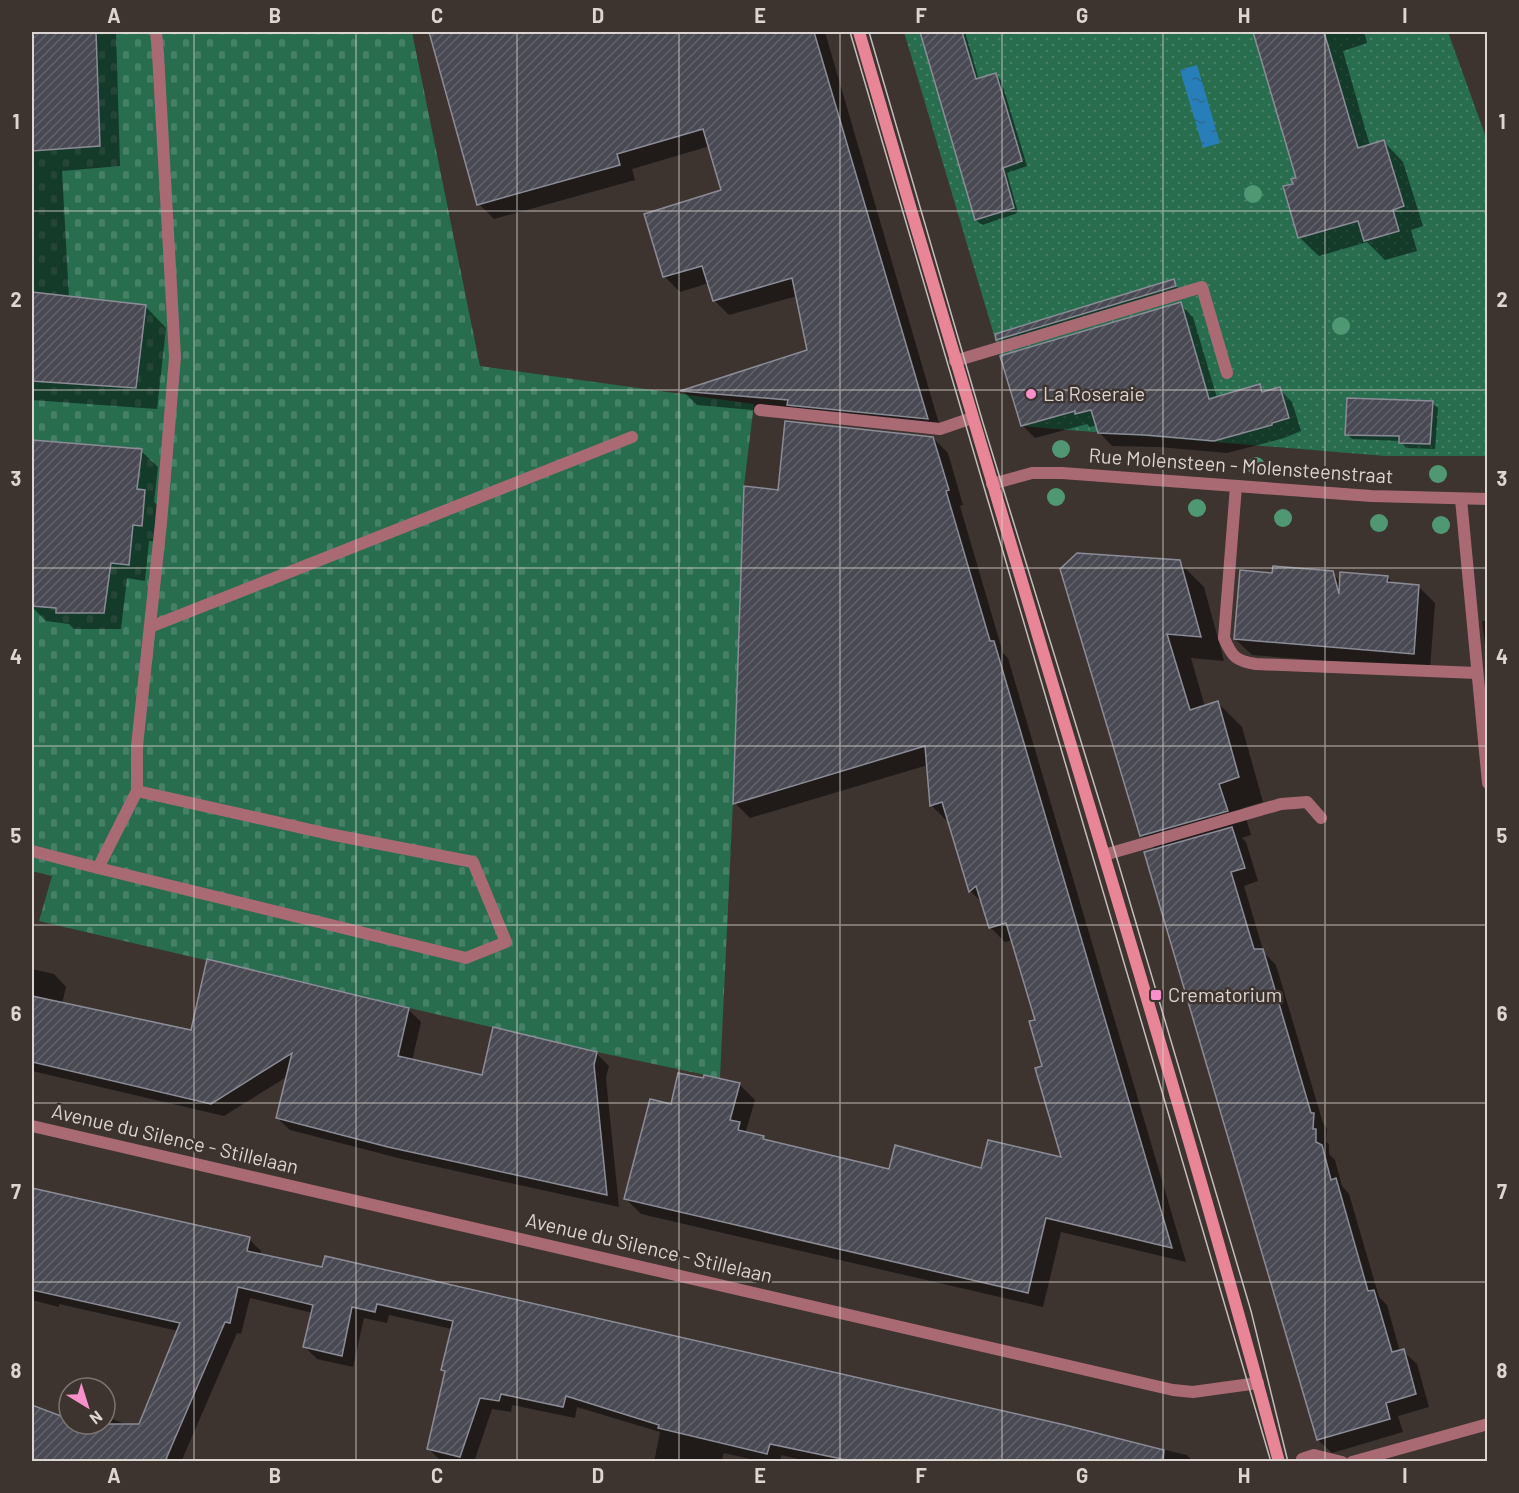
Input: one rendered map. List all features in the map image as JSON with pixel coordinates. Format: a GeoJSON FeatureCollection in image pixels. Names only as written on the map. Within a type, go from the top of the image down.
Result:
{"type":"FeatureCollection","features":[{"type":"Feature","properties":{"kind":"main road"},"geometry":{"type":"LineString","coordinates":[[859,32],[972,418],[1104,855],[1279,1461]]}},
{"type":"Feature","properties":{"kind":"street"},"geometry":{"type":"LineString","coordinates":[[98,868],[137,791],[137,746],[175,357],[156,32]]}},
{"type":"Feature","properties":{"kind":"street"},"geometry":{"type":"LineString","coordinates":[[956,361],[1202,286],[1227,373]]}},
{"type":"Feature","properties":{"kind":"street"},"geometry":{"type":"LineString","coordinates":[[760,410],[940,429],[972,418]]}},
{"type":"Feature","properties":{"kind":"street"},"geometry":{"type":"LineString","coordinates":[[150,627],[632,437]]}},
{"type":"Feature","properties":{"kind":"street","name":"Rue Molensteen - Molensteenstraat"},"geometry":{"type":"LineString","coordinates":[[992,484],[1032,473],[1371,496],[1488,499]]}},
{"type":"Feature","properties":{"kind":"street"},"geometry":{"type":"LineString","coordinates":[[1236,486],[1224,638],[1230,652],[1240,662],[1477,673]]}},
{"type":"Feature","properties":{"kind":"street"},"geometry":{"type":"LineString","coordinates":[[1461,499],[1488,783]]}},
{"type":"Feature","properties":{"kind":"street"},"geometry":{"type":"LineString","coordinates":[[32,851],[466,958],[506,942],[473,862],[329,834],[137,791]]}},
{"type":"Feature","properties":{"kind":"street"},"geometry":{"type":"LineString","coordinates":[[1104,855],[1281,804],[1307,802],[1321,818]]}},
{"type":"Feature","properties":{"kind":"street","name":"Avenue du Silence - Stillelaan"},"geometry":{"type":"LineString","coordinates":[[32,1126],[1173,1390],[1192,1392],[1258,1383]]}},
{"type":"Feature","properties":{"kind":"street"},"geometry":{"type":"LineString","coordinates":[[1352,1461],[1488,1424]]}},
{"type":"Feature","properties":{"kind":"street"},"geometry":{"type":"LineString","coordinates":[[1302,1459],[1314,1455],[1342,1461]]}},
{"type":"Feature","properties":{"kind":"green space"},"geometry":{"type":"Polygon","coordinates":[[[32,32],[412,32],[480,366],[754,404],[744,486],[733,802],[720,1078],[597,1052],[39,921],[52,876],[32,871],[32,32]]]}},
{"type":"Feature","properties":{"kind":"green space","name":"La Roseraie"},"geometry":{"type":"Polygon","coordinates":[[[904,32],[1448,32],[1487,140],[1487,456],[1385,456],[1021,426],[904,32]]]}},
{"type":"Feature","properties":{"kind":"water"},"geometry":{"type":"Polygon","coordinates":[[[1197,65],[1220,143],[1203,148],[1180,70],[1197,65]]]}},
{"type":"Feature","properties":{"kind":"building"},"geometry":{"type":"Polygon","coordinates":[[[32,32],[96,32],[100,146],[32,151],[32,32]]]}},
{"type":"Feature","properties":{"kind":"building"},"geometry":{"type":"Polygon","coordinates":[[[429,32],[814,32],[928,419],[787,405],[788,400],[680,391],[807,350],[792,278],[713,301],[702,266],[663,277],[644,214],[721,190],[703,129],[617,154],[620,165],[477,205],[429,32]]]}},
{"type":"Feature","properties":{"kind":"building"},"geometry":{"type":"Polygon","coordinates":[[[920,32],[962,32],[976,79],[996,73],[1022,161],[1003,168],[1014,208],[975,220],[920,32]]]}},
{"type":"Feature","properties":{"kind":"building"},"geometry":{"type":"Polygon","coordinates":[[[1253,32],[1324,32],[1358,148],[1384,140],[1404,206],[1393,210],[1399,231],[1364,241],[1358,221],[1298,238],[1283,186],[1293,184],[1291,179],[1296,178],[1253,32]]]}},
{"type":"Feature","properties":{"kind":"building"},"geometry":{"type":"Polygon","coordinates":[[[1174,279],[1176,286],[996,340],[995,334],[1174,279]]]}},
{"type":"Feature","properties":{"kind":"building"},"geometry":{"type":"Polygon","coordinates":[[[32,292],[146,305],[136,388],[32,381],[32,292]]]}},
{"type":"Feature","properties":{"kind":"building"},"geometry":{"type":"Polygon","coordinates":[[[1181,302],[1209,399],[1260,384],[1262,392],[1280,387],[1289,418],[1214,441],[1098,433],[1091,410],[1075,414],[1075,411],[1021,426],[1000,356],[1181,302]]]}},
{"type":"Feature","properties":{"kind":"building"},"geometry":{"type":"Polygon","coordinates":[[[1347,398],[1433,401],[1430,444],[1399,443],[1399,436],[1345,435],[1347,398]]]}},
{"type":"Feature","properties":{"kind":"building"},"geometry":{"type":"Polygon","coordinates":[[[785,421],[933,437],[949,490],[946,491],[990,641],[994,641],[1172,1248],[1046,1218],[1028,1293],[624,1199],[650,1099],[671,1104],[678,1073],[703,1078],[704,1075],[740,1083],[730,1120],[740,1122],[738,1130],[764,1136],[763,1139],[889,1169],[895,1145],[981,1168],[988,1140],[1061,1157],[1035,1068],[1042,1066],[1029,1021],[1035,1020],[1006,923],[989,928],[976,886],[969,892],[942,802],[930,806],[925,746],[733,804],[744,486],[778,490],[785,421]]]}},
{"type":"Feature","properties":{"kind":"building"},"geometry":{"type":"Polygon","coordinates":[[[32,440],[142,449],[137,489],[145,490],[142,526],[133,525],[129,565],[111,563],[104,613],[56,613],[56,608],[32,606],[32,440]]]}},
{"type":"Feature","properties":{"kind":"building"},"geometry":{"type":"Polygon","coordinates":[[[1077,553],[1180,560],[1201,637],[1167,634],[1190,710],[1218,701],[1239,777],[1219,784],[1228,811],[1140,836],[1060,569],[1077,553]]]}},
{"type":"Feature","properties":{"kind":"building"},"geometry":{"type":"Polygon","coordinates":[[[1273,566],[1333,571],[1339,594],[1340,572],[1388,576],[1387,582],[1419,585],[1414,654],[1234,639],[1240,570],[1272,573],[1273,566]]]}},
{"type":"Feature","properties":{"kind":"building"},"geometry":{"type":"Polygon","coordinates":[[[1232,827],[1245,868],[1231,872],[1254,949],[1263,949],[1311,1113],[1314,1113],[1313,1129],[1316,1129],[1316,1142],[1322,1145],[1331,1180],[1336,1178],[1368,1291],[1374,1290],[1392,1352],[1404,1349],[1416,1394],[1386,1403],[1390,1419],[1317,1440],[1144,852],[1232,827]]]}},
{"type":"Feature","properties":{"kind":"building"},"geometry":{"type":"Polygon","coordinates":[[[207,959],[409,1008],[398,1056],[482,1075],[493,1027],[597,1052],[594,1065],[607,1195],[388,1147],[276,1118],[292,1053],[211,1104],[32,1062],[32,996],[191,1030],[207,959]]]}},
{"type":"Feature","properties":{"kind":"building"},"geometry":{"type":"Polygon","coordinates":[[[32,1188],[250,1237],[247,1251],[322,1267],[325,1256],[1065,1425],[1164,1450],[1163,1461],[851,1461],[770,1444],[767,1454],[658,1428],[659,1425],[566,1396],[563,1407],[501,1394],[499,1401],[480,1398],[460,1457],[427,1449],[445,1371],[441,1370],[453,1321],[377,1304],[375,1312],[352,1307],[342,1356],[303,1347],[313,1305],[238,1287],[230,1323],[225,1322],[166,1459],[171,1461],[32,1461],[32,1405],[57,1414],[57,1436],[117,1436],[117,1424],[139,1424],[180,1323],[32,1290],[32,1188]]]}},
{"type":"Feature","properties":{"kind":"tram line"},"geometry":{"type":"LineString","coordinates":[[850,32],[1271,1462]]}},
{"type":"Feature","properties":{"kind":"tram line"},"geometry":{"type":"LineString","coordinates":[[869,32],[983,423],[1115,852],[1251,1311],[1288,1462]]}},
{"type":"Feature","properties":{"kind":"place","name":"La Roseraie"},"geometry":{"type":"Point","coordinates":[1031,394]}},
{"type":"Feature","properties":{"kind":"place","name":"Crematorium"},"geometry":{"type":"Point","coordinates":[1156,995]}}]}
